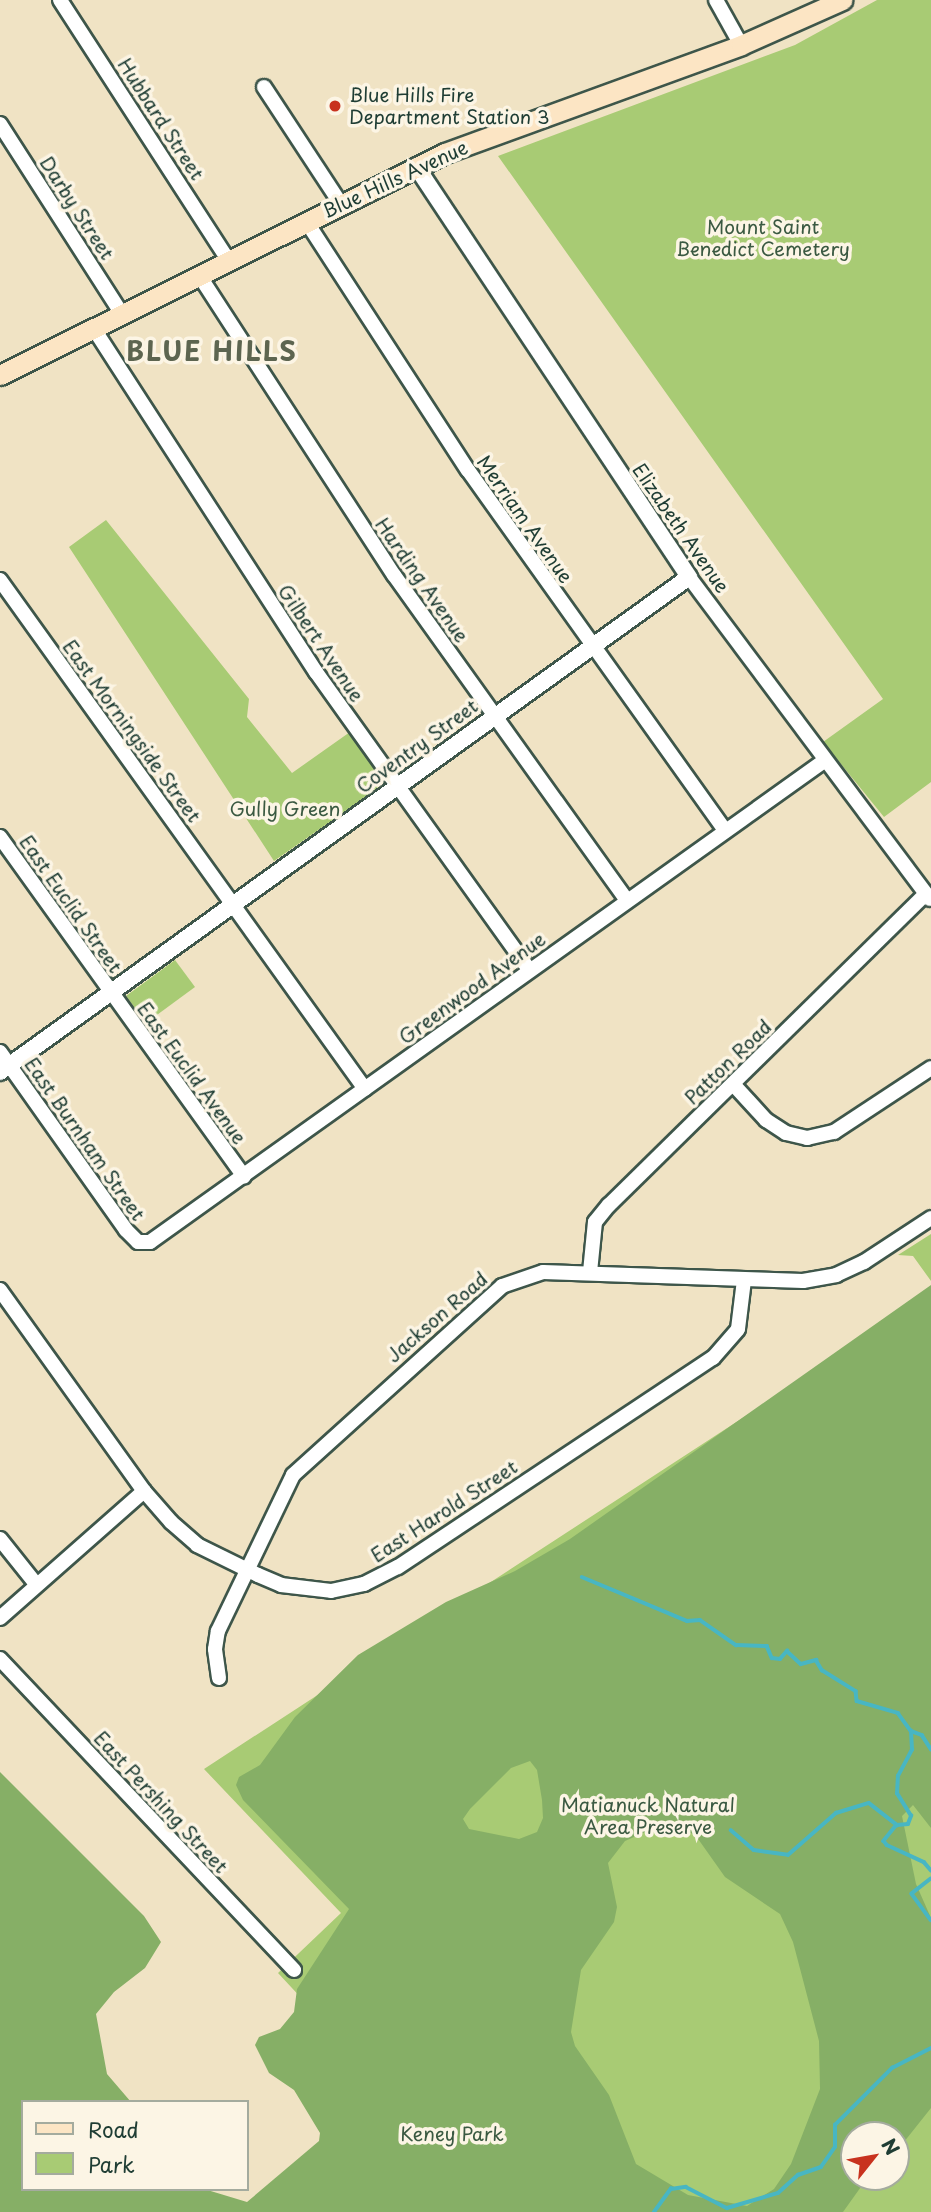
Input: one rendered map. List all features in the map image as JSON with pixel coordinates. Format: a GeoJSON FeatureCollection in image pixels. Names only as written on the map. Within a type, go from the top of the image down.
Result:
{"type":"FeatureCollection","features":[{"type":"Feature","properties":{"kind":"main road","name":"Blue Hills Avenue"},"geometry":{"type":"LineString","coordinates":[[1,373],[94,329],[416,166],[741,45],[842,0]]}},
{"type":"Feature","properties":{"kind":"street","name":"Hubbard Street"},"geometry":{"type":"LineString","coordinates":[[60,0],[228,260]]}},
{"type":"Feature","properties":{"kind":"street"},"geometry":{"type":"LineString","coordinates":[[716,0],[741,45]]}},
{"type":"Feature","properties":{"kind":"street"},"geometry":{"type":"LineString","coordinates":[[264,87],[341,204]]}},
{"type":"Feature","properties":{"kind":"street","name":"Darby Street"},"geometry":{"type":"LineString","coordinates":[[0,124],[122,314]]}},
{"type":"Feature","properties":{"kind":"street","name":"Elizabeth Avenue"},"geometry":{"type":"LineString","coordinates":[[416,166],[688,578],[928,897]]}},
{"type":"Feature","properties":{"kind":"street","name":"Merriam Avenue"},"geometry":{"type":"LineString","coordinates":[[306,221],[468,470],[591,648],[725,830]]}},
{"type":"Feature","properties":{"kind":"street","name":"Harding Avenue"},"geometry":{"type":"LineString","coordinates":[[199,275],[394,575],[626,899]]}},
{"type":"Feature","properties":{"kind":"street","name":"Gilbert Avenue"},"geometry":{"type":"LineString","coordinates":[[94,329],[277,614],[396,787],[529,970]]}},
{"type":"Feature","properties":{"kind":"street","name":"Coventry Street"},"geometry":{"type":"LineString","coordinates":[[3,1063],[110,993],[688,578]]}},
{"type":"Feature","properties":{"kind":"street","name":"East Morningside Street"},"geometry":{"type":"LineString","coordinates":[[0,580],[365,1090]]}},
{"type":"Feature","properties":{"kind":"street","name":"Greenwood Avenue"},"geometry":{"type":"LineString","coordinates":[[143,1243],[156,1239],[626,899],[824,761]]}},
{"type":"Feature","properties":{"kind":"street","name":"East Euclid Street"},"geometry":{"type":"LineString","coordinates":[[0,837],[110,993]]}},
{"type":"Feature","properties":{"kind":"street","name":"Patton Road"},"geometry":{"type":"LineString","coordinates":[[590,1272],[596,1222],[733,1084],[928,897]]}},
{"type":"Feature","properties":{"kind":"street","name":"East Euclid Avenue"},"geometry":{"type":"LineString","coordinates":[[110,993],[244,1176]]}},
{"type":"Feature","properties":{"kind":"street","name":"East Burnham Street"},"geometry":{"type":"LineString","coordinates":[[3,1063],[126,1230],[143,1243]]}},
{"type":"Feature","properties":{"kind":"street"},"geometry":{"type":"LineString","coordinates":[[733,1084],[766,1120],[786,1133],[807,1138],[834,1132],[931,1068]]}},
{"type":"Feature","properties":{"kind":"street","name":"Jackson Road"},"geometry":{"type":"LineString","coordinates":[[219,1678],[215,1649],[218,1632],[293,1475],[480,1302],[521,1278],[543,1272],[803,1281],[836,1275],[931,1218]]}},
{"type":"Feature","properties":{"kind":"street","name":"East Harold Street"},"geometry":{"type":"LineString","coordinates":[[0,1290],[144,1491],[197,1545],[281,1585],[331,1591],[364,1584],[398,1567],[713,1358],[738,1329],[744,1280]]}},
{"type":"Feature","properties":{"kind":"street"},"geometry":{"type":"LineString","coordinates":[[0,1618],[144,1491]]}},
{"type":"Feature","properties":{"kind":"street"},"geometry":{"type":"LineString","coordinates":[[0,1539],[37,1584]]}},
{"type":"Feature","properties":{"kind":"street","name":"East Pershing Street"},"geometry":{"type":"LineString","coordinates":[[0,1659],[295,1970]]}},
{"type":"Feature","properties":{"kind":"green space","name":"Mount Saint Benedict Cemetery"},"geometry":{"type":"Polygon","coordinates":[[[877,0],[931,0],[931,782],[884,817],[823,742],[883,699],[498,156],[795,45],[877,0]]]}},
{"type":"Feature","properties":{"kind":"green space","name":"Gully Green"},"geometry":{"type":"Polygon","coordinates":[[[106,520],[249,699],[247,717],[292,773],[350,732],[381,777],[377,789],[274,861],[69,547],[106,520]]]}},
{"type":"Feature","properties":{"kind":"green space"},"geometry":{"type":"Polygon","coordinates":[[[175,960],[195,987],[146,1023],[126,996],[175,960]]]}},
{"type":"Feature","properties":{"kind":"green space"},"geometry":{"type":"Polygon","coordinates":[[[931,1234],[931,1281],[913,1256],[898,1255],[931,1234]]]}},
{"type":"Feature","properties":{"kind":"green space","name":"Matianuck Natural Area Preserve"},"geometry":{"type":"Polygon","coordinates":[[[931,1285],[931,1828],[913,1805],[902,1816],[916,1884],[931,1918],[931,2108],[910,2134],[910,2121],[840,2121],[840,2191],[858,2191],[843,2212],[0,2212],[0,1772],[144,1916],[161,1942],[145,1968],[114,1992],[96,2014],[107,2074],[129,2100],[21,2100],[21,2191],[211,2191],[247,2202],[319,2141],[320,2133],[294,2090],[269,2073],[255,2045],[259,2037],[280,2029],[294,2012],[297,1989],[349,1909],[243,1800],[236,1785],[239,1777],[260,1765],[295,1717],[358,1655],[446,1602],[515,1571],[570,1539],[931,1285]],[[530,1761],[511,1768],[463,1819],[469,1829],[519,1839],[537,1832],[543,1818],[537,1770],[530,1761]],[[670,1821],[625,1841],[608,1863],[617,1907],[614,1922],[581,1970],[571,2032],[575,2046],[609,2095],[636,2164],[688,2195],[747,2206],[774,2189],[791,2164],[820,2089],[819,2041],[793,1942],[780,1914],[725,1877],[696,1836],[670,1821]]]}},
{"type":"Feature","properties":{"kind":"green space","name":"Matianuck Natural Area Preserve"},"geometry":{"type":"Polygon","coordinates":[[[931,1295],[931,2212],[277,2212],[386,2089],[278,1973],[341,1913],[204,1769],[931,1295]]]}},
{"type":"Feature","properties":{"kind":"waterway"},"geometry":{"type":"LineString","coordinates":[[582,1577],[687,1621],[700,1620],[736,1645],[767,1646],[772,1658],[780,1659],[787,1651],[801,1664],[816,1660],[822,1670],[856,1691],[857,1701],[898,1713],[911,1731]]}},
{"type":"Feature","properties":{"kind":"waterway"},"geometry":{"type":"LineString","coordinates":[[897,1825],[908,1824],[911,1816],[897,1794],[898,1776],[912,1750],[911,1731],[922,1735],[931,1749]]}},
{"type":"Feature","properties":{"kind":"waterway"},"geometry":{"type":"LineString","coordinates":[[731,1830],[754,1850],[788,1855],[836,1813],[869,1803],[897,1825],[884,1841],[887,1845],[924,1862],[931,1870]]}},
{"type":"Feature","properties":{"kind":"waterway"},"geometry":{"type":"LineString","coordinates":[[931,1879],[912,1894],[931,1920]]}},
{"type":"Feature","properties":{"kind":"waterway"},"geometry":{"type":"LineString","coordinates":[[654,2212],[671,2189],[686,2187],[727,2208],[778,2193],[798,2175],[821,2167],[835,2147],[835,2125],[892,2068],[931,2048]]}},
{"type":"Feature","properties":{"kind":"place","name":"Blue Hills Fire Department Station 3"},"geometry":{"type":"Point","coordinates":[335,106]}},
{"type":"Feature","properties":{"kind":"district","name":"BLUE HILLS"},"geometry":{"type":"Point","coordinates":[212,351]}},
{"type":"Feature","properties":{"kind":"park label","name":"Keney Park"},"geometry":{"type":"Point","coordinates":[452,2134]}}]}
